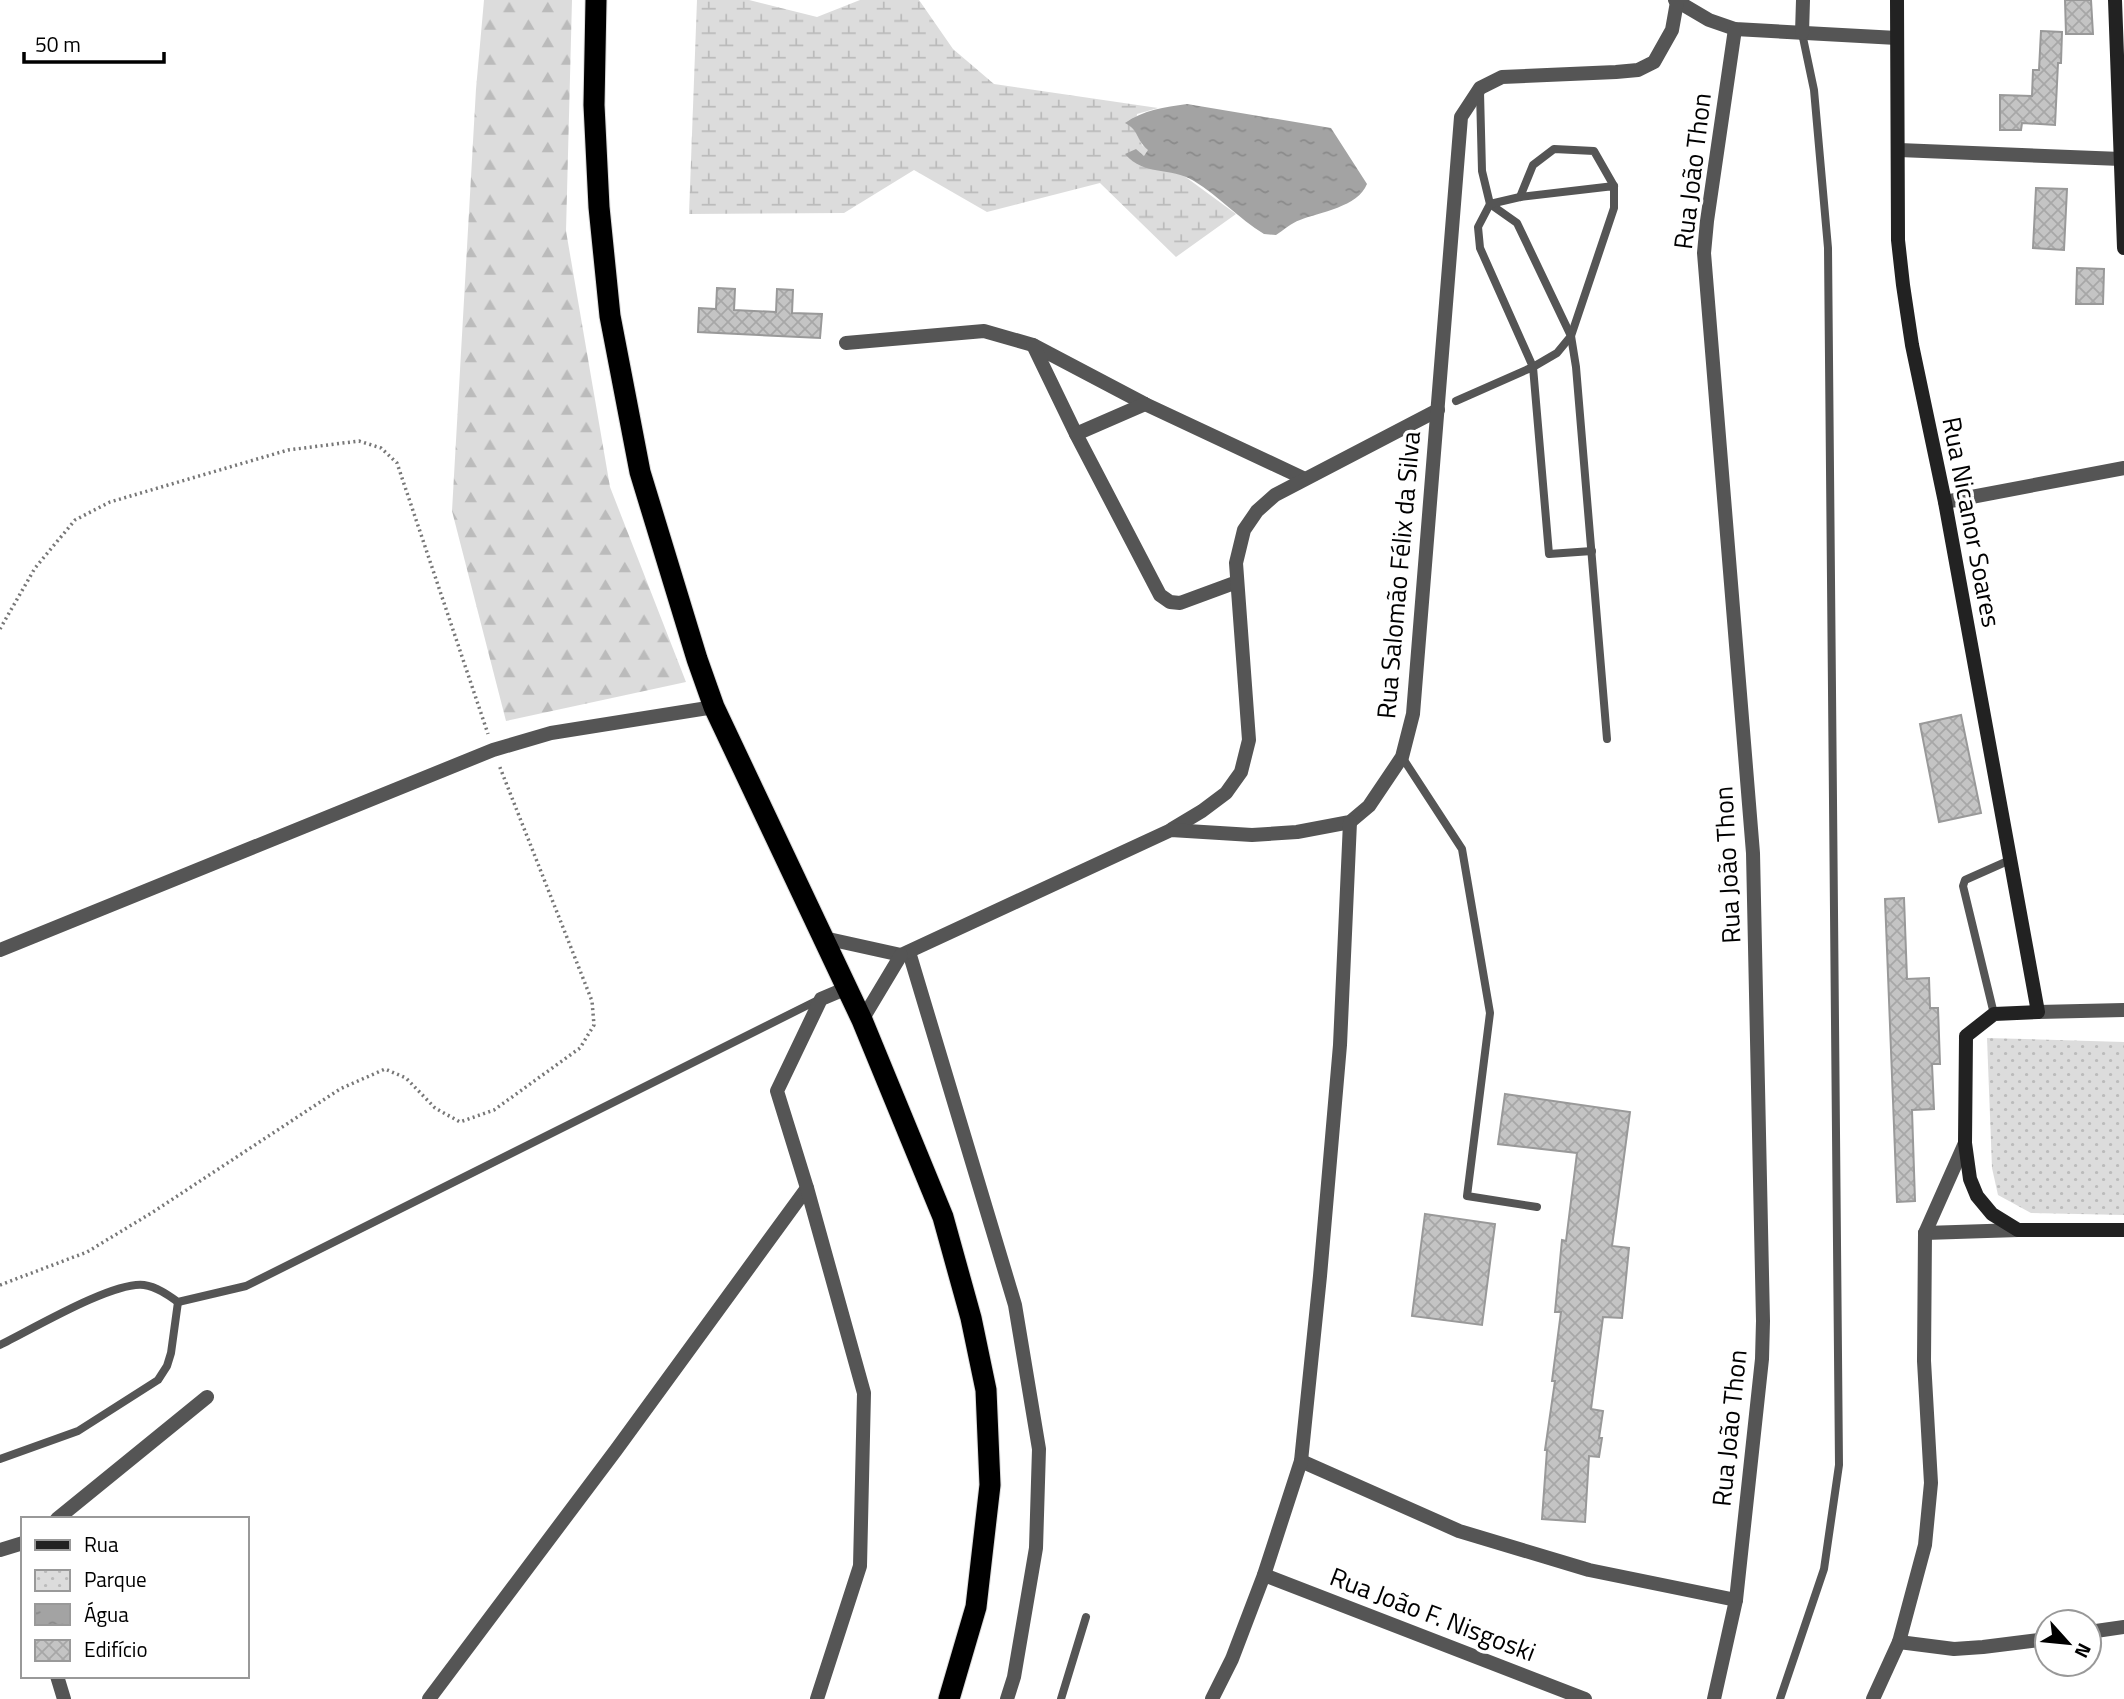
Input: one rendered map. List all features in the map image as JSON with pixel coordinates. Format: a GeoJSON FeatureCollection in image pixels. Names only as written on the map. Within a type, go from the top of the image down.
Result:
{"type":"FeatureCollection","features":[{"type":"Feature","properties":{"kind":"highway"},"geometry":{"type":"LineString","coordinates":[[596,0],[595,118],[599,207],[610,316],[640,472],[697,659],[715,706],[862,1020],[943,1217],[971,1318],[986,1390],[990,1485],[976,1608],[949,1699]]}},
{"type":"Feature","properties":{"kind":"street"},"geometry":{"type":"LineString","coordinates":[[1802,0],[1802,33]]}},
{"type":"Feature","properties":{"kind":"street","name":"Rua Nicanor Soares"},"geometry":{"type":"LineString","coordinates":[[1897,0],[1898,240],[1903,285],[1912,345],[1945,502],[2038,1012]]}},
{"type":"Feature","properties":{"kind":"street"},"geometry":{"type":"LineString","coordinates":[[2115,0],[2124,248]]}},
{"type":"Feature","properties":{"kind":"street"},"geometry":{"type":"LineString","coordinates":[[1480,88],[1502,76],[1639,70],[1654,62],[1661,52],[1672,30],[1676,1],[1709,20],[1735,29],[1897,38]]}},
{"type":"Feature","properties":{"kind":"street","name":"Rua João Thon"},"geometry":{"type":"LineString","coordinates":[[1714,1699],[1736,1600],[1762,1359],[1754,867],[1704,253],[1706,221],[1735,29]]}},
{"type":"Feature","properties":{"kind":"street","name":"Rua Salomão Félix da Silva"},"geometry":{"type":"LineString","coordinates":[[1350,822],[1369,806],[1402,757],[1413,714],[1461,117],[1480,88]]}},
{"type":"Feature","properties":{"kind":"street"},"geometry":{"type":"LineString","coordinates":[[1899,150],[2121,159]]}},
{"type":"Feature","properties":{"kind":"street"},"geometry":{"type":"LineString","coordinates":[[846,343],[984,331],[1033,345],[1145,404],[1303,478]]}},
{"type":"Feature","properties":{"kind":"street"},"geometry":{"type":"LineString","coordinates":[[1033,345],[1160,595],[1170,602],[1180,603],[1237,582]]}},
{"type":"Feature","properties":{"kind":"street"},"geometry":{"type":"LineString","coordinates":[[1076,434],[1145,404]]}},
{"type":"Feature","properties":{"kind":"street"},"geometry":{"type":"LineString","coordinates":[[862,1020],[905,954],[1171,830],[1226,793],[1241,772],[1249,740],[1236,563],[1244,530],[1257,511],[1275,495],[1303,478],[1438,410]]}},
{"type":"Feature","properties":{"kind":"street"},"geometry":{"type":"LineString","coordinates":[[1945,502],[2124,468]]}},
{"type":"Feature","properties":{"kind":"street"},"geometry":{"type":"LineString","coordinates":[[0,950],[493,750],[551,733],[715,706]]}},
{"type":"Feature","properties":{"kind":"street"},"geometry":{"type":"LineString","coordinates":[[1171,830],[1252,835],[1297,832],[1350,822],[1340,1045],[1301,1461],[1264,1576],[1232,1659],[1212,1699]]}},
{"type":"Feature","properties":{"kind":"street"},"geometry":{"type":"LineString","coordinates":[[824,938],[905,954]]}},
{"type":"Feature","properties":{"kind":"street"},"geometry":{"type":"LineString","coordinates":[[905,954],[1016,1306],[1039,1449],[1036,1548],[1014,1676],[1007,1699]]}},
{"type":"Feature","properties":{"kind":"street"},"geometry":{"type":"LineString","coordinates":[[817,1699],[860,1566],[864,1393],[777,1091],[821,999],[847,988]]}},
{"type":"Feature","properties":{"kind":"street"},"geometry":{"type":"LineString","coordinates":[[2018,1230],[1992,1214],[1977,1196],[1970,1179],[1965,1143],[1966,1036],[1994,1014],[2124,1010]]}},
{"type":"Feature","properties":{"kind":"street"},"geometry":{"type":"LineString","coordinates":[[1873,1699],[1899,1642],[1925,1545],[1931,1483],[1924,1361],[1926,1233],[1965,1143]]}},
{"type":"Feature","properties":{"kind":"street"},"geometry":{"type":"LineString","coordinates":[[429,1699],[617,1451],[807,1188]]}},
{"type":"Feature","properties":{"kind":"street"},"geometry":{"type":"LineString","coordinates":[[1926,1233],[2124,1230]]}},
{"type":"Feature","properties":{"kind":"street"},"geometry":{"type":"LineString","coordinates":[[59,1517],[207,1397]]}},
{"type":"Feature","properties":{"kind":"street"},"geometry":{"type":"LineString","coordinates":[[1301,1461],[1459,1531],[1589,1570],[1736,1600]]}},
{"type":"Feature","properties":{"kind":"street"},"geometry":{"type":"LineString","coordinates":[[0,1550],[21,1543]]}},
{"type":"Feature","properties":{"kind":"street","name":"Rua João F. Nisgoski"},"geometry":{"type":"LineString","coordinates":[[1264,1576],[1557,1694],[1585,1699]]}},
{"type":"Feature","properties":{"kind":"street"},"geometry":{"type":"LineString","coordinates":[[2103,1630],[2124,1627]]}},
{"type":"Feature","properties":{"kind":"street"},"geometry":{"type":"LineString","coordinates":[[1899,1642],[1954,1649],[2033,1641]]}},
{"type":"Feature","properties":{"kind":"street"},"geometry":{"type":"LineString","coordinates":[[58,1678],[64,1699]]}},
{"type":"Feature","properties":{"kind":"lane"},"geometry":{"type":"LineString","coordinates":[[1780,1699],[1824,1569],[1839,1465],[1828,248],[1814,90],[1802,33]]}},
{"type":"Feature","properties":{"kind":"lane"},"geometry":{"type":"LineString","coordinates":[[1480,88],[1482,171],[1490,204],[1478,227],[1480,248],[1533,367],[1549,554],[1592,551]]}},
{"type":"Feature","properties":{"kind":"lane"},"geometry":{"type":"LineString","coordinates":[[1457,401],[1558,353],[1571,337],[1614,208],[1614,186],[1594,150],[1554,149],[1534,165],[1520,197]]}},
{"type":"Feature","properties":{"kind":"lane"},"geometry":{"type":"LineString","coordinates":[[1490,204],[1520,197],[1614,186]]}},
{"type":"Feature","properties":{"kind":"lane"},"geometry":{"type":"LineString","coordinates":[[1490,204],[1517,223],[1571,337],[1576,367],[1607,739]]}},
{"type":"Feature","properties":{"kind":"lane"},"geometry":{"type":"LineString","coordinates":[[1402,757],[1462,849],[1490,1013],[1467,1196],[1537,1207]]}},
{"type":"Feature","properties":{"kind":"lane"},"geometry":{"type":"LineString","coordinates":[[1994,1014],[1963,886],[1965,880],[2010,860]]}},
{"type":"Feature","properties":{"kind":"lane"},"geometry":{"type":"LineString","coordinates":[[0,1345],[99,1297],[129,1286],[153,1287],[178,1301],[246,1286],[821,999]]}},
{"type":"Feature","properties":{"kind":"lane"},"geometry":{"type":"LineString","coordinates":[[0,1459],[78,1430],[158,1380],[171,1353],[178,1301]]}},
{"type":"Feature","properties":{"kind":"lane"},"geometry":{"type":"LineString","coordinates":[[1061,1699],[1086,1617]]}},
{"type":"Feature","properties":{"kind":"path"},"geometry":{"type":"LineString","coordinates":[[0,629],[35,568],[75,520],[110,502],[288,450],[359,441],[381,448],[397,463],[493,750],[592,1001],[594,1025],[580,1048],[494,1110],[460,1122],[435,1108],[406,1078],[385,1069],[340,1090],[87,1252],[0,1285]]}},
{"type":"Feature","properties":{"kind":"green space"},"geometry":{"type":"Polygon","coordinates":[[[484,0],[572,0],[566,231],[610,487],[686,682],[506,721],[452,511],[476,89],[484,0]]]}},
{"type":"Feature","properties":{"kind":"green space"},"geometry":{"type":"Polygon","coordinates":[[[697,0],[749,0],[817,17],[860,0],[919,0],[953,49],[994,84],[1158,108],[1137,114],[1135,128],[1142,145],[1236,214],[1176,257],[1100,183],[987,212],[914,170],[844,213],[689,214],[697,0]]]}},
{"type":"Feature","properties":{"kind":"green space"},"geometry":{"type":"Polygon","coordinates":[[[1987,1038],[2124,1042],[2124,1215],[2031,1213],[1998,1195],[1992,1168],[1987,1038]]]}},
{"type":"Feature","properties":{"kind":"water"},"geometry":{"type":"Polygon","coordinates":[[[1187,104],[1331,128],[1367,184],[1356,198],[1338,208],[1297,221],[1276,235],[1264,234],[1194,181],[1185,176],[1141,166],[1125,154],[1136,149],[1144,156],[1148,150],[1133,129],[1125,123],[1147,112],[1187,104]]]}},
{"type":"Feature","properties":{"kind":"building"},"geometry":{"type":"Polygon","coordinates":[[[2065,0],[2091,0],[2093,34],[2066,34],[2065,0]]]}},
{"type":"Feature","properties":{"kind":"building"},"geometry":{"type":"Polygon","coordinates":[[[2041,31],[2062,32],[2055,125],[2022,123],[2021,130],[2000,130],[2000,95],[2032,96],[2033,70],[2039,70],[2041,31]]]}},
{"type":"Feature","properties":{"kind":"building"},"geometry":{"type":"Polygon","coordinates":[[[2036,188],[2067,189],[2064,250],[2033,248],[2036,188]]]}},
{"type":"Feature","properties":{"kind":"building"},"geometry":{"type":"Polygon","coordinates":[[[2077,268],[2104,269],[2103,304],[2076,304],[2077,268]]]}},
{"type":"Feature","properties":{"kind":"building"},"geometry":{"type":"Polygon","coordinates":[[[717,288],[735,289],[734,310],[776,312],[777,289],[793,290],[792,313],[822,314],[820,338],[698,332],[699,308],[716,309],[717,288]]]}},
{"type":"Feature","properties":{"kind":"building"},"geometry":{"type":"Polygon","coordinates":[[[1961,715],[1981,813],[1939,822],[1920,724],[1961,715]]]}},
{"type":"Feature","properties":{"kind":"building"},"geometry":{"type":"Polygon","coordinates":[[[1904,898],[1907,979],[1929,978],[1930,1008],[1938,1008],[1940,1064],[1932,1064],[1934,1109],[1912,1110],[1915,1201],[1897,1202],[1885,899],[1904,898]]]}},
{"type":"Feature","properties":{"kind":"building"},"geometry":{"type":"Polygon","coordinates":[[[1505,1094],[1630,1112],[1612,1246],[1629,1248],[1622,1318],[1603,1317],[1591,1409],[1603,1411],[1599,1438],[1602,1438],[1599,1457],[1589,1456],[1585,1522],[1542,1519],[1545,1450],[1561,1312],[1555,1312],[1562,1240],[1566,1241],[1577,1153],[1498,1144],[1505,1094]]]}},
{"type":"Feature","properties":{"kind":"building"},"geometry":{"type":"Polygon","coordinates":[[[1425,1214],[1495,1224],[1482,1325],[1412,1316],[1425,1214]]]}}]}
